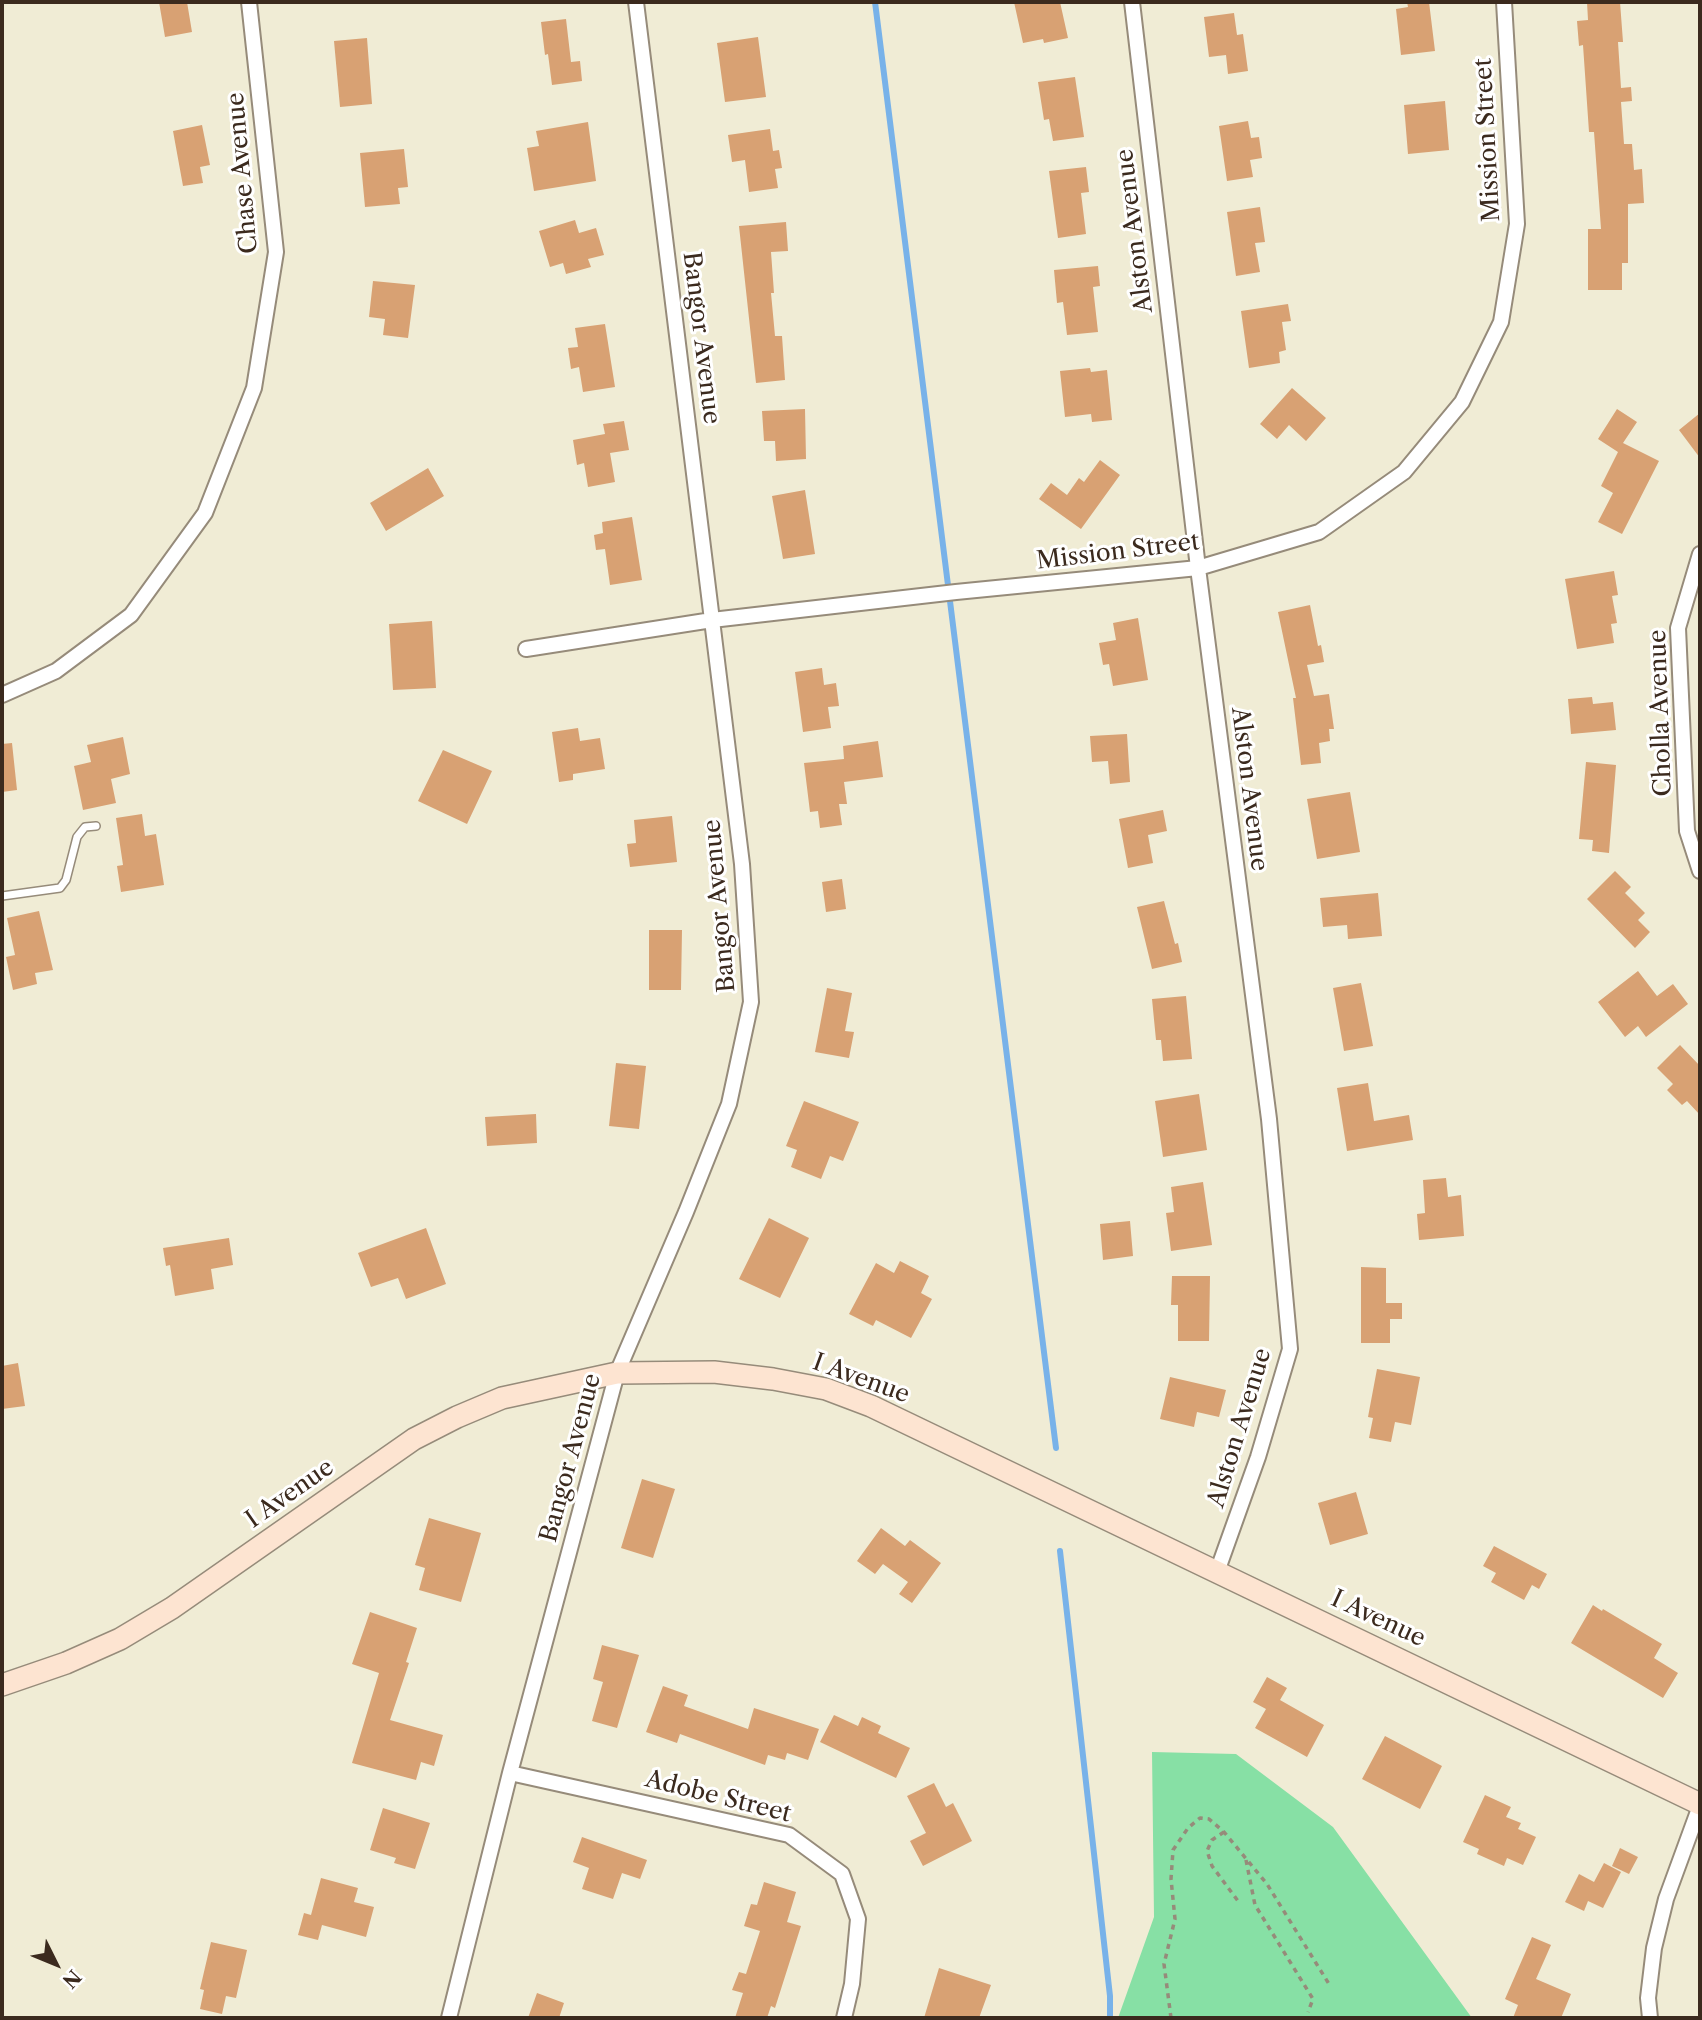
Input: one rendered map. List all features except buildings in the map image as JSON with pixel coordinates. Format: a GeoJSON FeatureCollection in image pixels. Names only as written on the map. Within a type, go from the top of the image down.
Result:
{"type":"FeatureCollection","features":[{"type":"Feature","properties":{"kind":"main road","name":"I Avenue"},"geometry":{"type":"LineString","coordinates":[[2,1685],[66,1663],[120,1639],[172,1608],[414,1439],[502,1398],[617,1373],[714,1372],[826,1389],[895,1417],[1700,1805]]}},
{"type":"Feature","properties":{"kind":"street","name":"Chase Avenue"},"geometry":{"type":"LineString","coordinates":[[2,695],[57,671],[131,615],[205,513],[254,388],[276,252],[249,2]]}},
{"type":"Feature","properties":{"kind":"street","name":"Bangor Avenue"},"geometry":{"type":"LineString","coordinates":[[449,2018],[510,1773],[617,1373],[729,1104],[751,1002],[742,864],[636,2]]}},
{"type":"Feature","properties":{"kind":"street","name":"Alston Avenue"},"geometry":{"type":"LineString","coordinates":[[1132,2],[1198,568],[1269,1119],[1290,1349],[1258,1457],[1217,1572]]}},
{"type":"Feature","properties":{"kind":"street","name":"Mission Street"},"geometry":{"type":"LineString","coordinates":[[526,649],[712,620],[1198,568],[1319,532],[1404,472],[1462,402],[1501,322],[1517,224],[1504,2]]}},
{"type":"Feature","properties":{"kind":"street","name":"Cholla Avenue"},"geometry":{"type":"LineString","coordinates":[[1700,554],[1678,628],[1687,831],[1700,871]]}},
{"type":"Feature","properties":{"kind":"street","name":"Adobe Street"},"geometry":{"type":"LineString","coordinates":[[510,1773],[789,1835],[842,1874],[858,1919],[852,1984],[844,2018]]}},
{"type":"Feature","properties":{"kind":"street"},"geometry":{"type":"LineString","coordinates":[[1650,2018],[1648,1998],[1654,1948],[1666,1899],[1700,1805]]}},
{"type":"Feature","properties":{"kind":"lane"},"geometry":{"type":"LineString","coordinates":[[2,896],[60,888],[66,880],[77,837],[85,827],[96,826]]}},
{"type":"Feature","properties":{"kind":"path"},"geometry":{"type":"LineString","coordinates":[[1171,2018],[1164,1964],[1175,1919],[1171,1879],[1173,1850],[1188,1828],[1200,1818],[1209,1819],[1224,1832],[1245,1858],[1287,1914],[1329,1984]]}},
{"type":"Feature","properties":{"kind":"path"},"geometry":{"type":"LineString","coordinates":[[1224,1832],[1212,1840],[1207,1851],[1212,1866],[1238,1901]]}},
{"type":"Feature","properties":{"kind":"path"},"geometry":{"type":"LineString","coordinates":[[1245,1858],[1255,1905],[1313,1999],[1308,2012]]}},
{"type":"Feature","properties":{"kind":"green space"},"geometry":{"type":"Polygon","coordinates":[[[1152,1752],[1236,1754],[1333,1827],[1472,2018],[1118,2018],[1154,1917],[1152,1752]]]}},
{"type":"Feature","properties":{"kind":"waterway"},"geometry":{"type":"LineString","coordinates":[[875,2],[1056,1448]]}},
{"type":"Feature","properties":{"kind":"waterway"},"geometry":{"type":"LineString","coordinates":[[1060,1551],[1110,1996],[1110,2018]]}}]}
